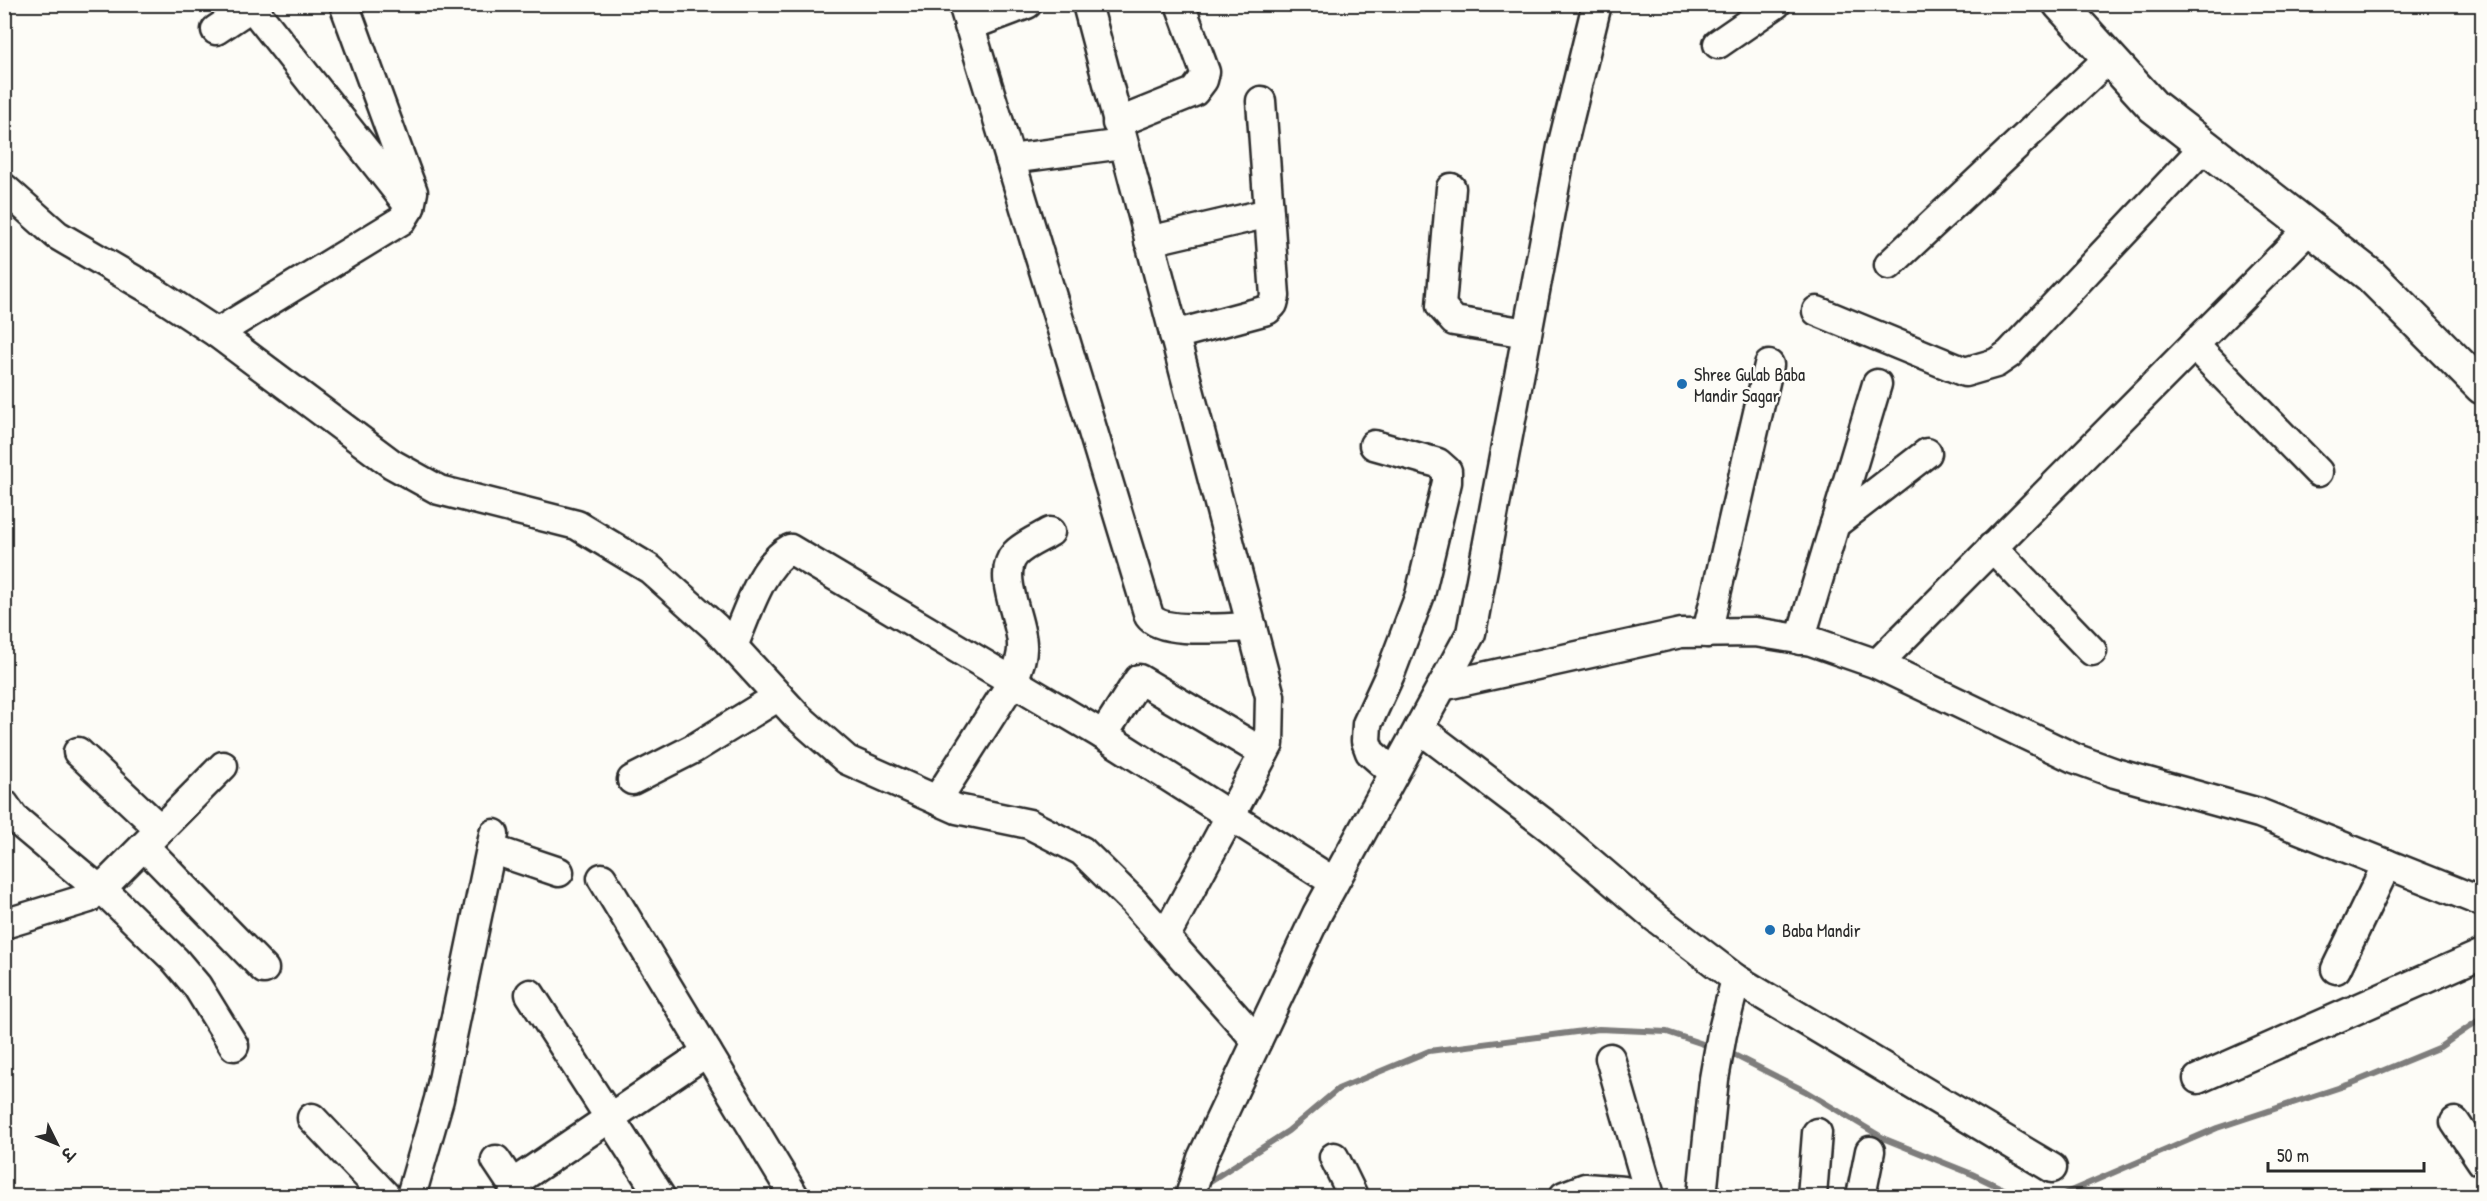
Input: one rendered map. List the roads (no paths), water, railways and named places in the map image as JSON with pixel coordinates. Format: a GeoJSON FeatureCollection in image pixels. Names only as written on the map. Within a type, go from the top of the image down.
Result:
{"type":"FeatureCollection","features":[{"type":"Feature","properties":{"kind":"main road"},"geometry":{"type":"LineString","coordinates":[[2060,4],[2153,106],[2371,276],[2482,387]]}},
{"type":"Feature","properties":{"kind":"street"},"geometry":{"type":"LineString","coordinates":[[217,333],[402,220],[410,207],[413,192],[344,4]]}},
{"type":"Feature","properties":{"kind":"street"},"geometry":{"type":"LineString","coordinates":[[1027,4],[966,15],[1149,616],[1154,623],[1169,628],[1252,627]]}},
{"type":"Feature","properties":{"kind":"street"},"geometry":{"type":"LineString","coordinates":[[1087,4],[1270,696],[1269,744],[1165,937]]}},
{"type":"Feature","properties":{"kind":"street"},"geometry":{"type":"LineString","coordinates":[[1010,159],[1120,133],[1194,92],[1203,80],[1205,72],[1180,4]]}},
{"type":"Feature","properties":{"kind":"street"},"geometry":{"type":"LineString","coordinates":[[1190,1197],[1203,1158],[1317,914],[1471,633],[1562,147],[1597,4]]}},
{"type":"Feature","properties":{"kind":"street"},"geometry":{"type":"LineString","coordinates":[[1718,44],[1776,4]]}},
{"type":"Feature","properties":{"kind":"street"},"geometry":{"type":"LineString","coordinates":[[216,30],[253,6],[410,207]]}},
{"type":"Feature","properties":{"kind":"street"},"geometry":{"type":"LineString","coordinates":[[1889,265],[2109,58]]}},
{"type":"Feature","properties":{"kind":"street"},"geometry":{"type":"LineString","coordinates":[[1174,335],[1267,310],[1273,303],[1275,296],[1262,101]]}},
{"type":"Feature","properties":{"kind":"street"},"geometry":{"type":"LineString","coordinates":[[1817,311],[1965,372],[1996,363],[2017,345],[2205,146]]}},
{"type":"Feature","properties":{"kind":"street"},"geometry":{"type":"LineString","coordinates":[[4,188],[57,236],[153,291],[217,333],[392,464],[439,490],[577,525],[650,569],[715,627],[796,715],[847,760],[957,809],[1029,824],[1082,851],[1133,901],[1257,1041]]}},
{"type":"Feature","properties":{"kind":"street"},"geometry":{"type":"LineString","coordinates":[[1451,188],[1441,306],[1446,315],[1454,321],[1527,333]]}},
{"type":"Feature","properties":{"kind":"street"},"geometry":{"type":"LineString","coordinates":[[1149,242],[1269,213]]}},
{"type":"Feature","properties":{"kind":"street"},"geometry":{"type":"LineString","coordinates":[[1877,663],[2310,228]]}},
{"type":"Feature","properties":{"kind":"street"},"geometry":{"type":"LineString","coordinates":[[2194,345],[2318,472]]}},
{"type":"Feature","properties":{"kind":"street"},"geometry":{"type":"LineString","coordinates":[[1707,633],[1769,366]]}},
{"type":"Feature","properties":{"kind":"street"},"geometry":{"type":"LineString","coordinates":[[1800,640],[1877,384]]}},
{"type":"Feature","properties":{"kind":"street"},"geometry":{"type":"LineString","coordinates":[[1374,446],[1438,464],[1447,471],[1447,482],[1420,596],[1390,674],[1367,724],[1366,741],[1370,752],[1394,773]]}},
{"type":"Feature","properties":{"kind":"street"},"geometry":{"type":"LineString","coordinates":[[1835,524],[1927,453]]}},
{"type":"Feature","properties":{"kind":"street"},"geometry":{"type":"LineString","coordinates":[[937,800],[1013,681],[1023,648],[1022,634],[1007,579],[1009,565],[1015,554],[1050,532]]}},
{"type":"Feature","properties":{"kind":"street"},"geometry":{"type":"LineString","coordinates":[[1992,547],[2092,651]]}},
{"type":"Feature","properties":{"kind":"street"},"geometry":{"type":"LineString","coordinates":[[733,646],[768,568],[779,555],[790,549],[1103,735],[1334,882]]}},
{"type":"Feature","properties":{"kind":"street"},"geometry":{"type":"LineString","coordinates":[[1442,686],[1681,633],[1755,632],[1800,640],[1877,663],[2074,758],[2115,773],[2259,813],[2482,902]]}},
{"type":"Feature","properties":{"kind":"street"},"geometry":{"type":"LineString","coordinates":[[1103,735],[1139,679],[1264,753]]}},
{"type":"Feature","properties":{"kind":"street"},"geometry":{"type":"LineString","coordinates":[[632,780],[693,749],[779,696]]}},
{"type":"Feature","properties":{"kind":"street"},"geometry":{"type":"LineString","coordinates":[[1419,728],[1552,830],[1656,918],[1736,979],[2052,1168]]}},
{"type":"Feature","properties":{"kind":"street"},"geometry":{"type":"LineString","coordinates":[[78,752],[264,969]]}},
{"type":"Feature","properties":{"kind":"street"},"geometry":{"type":"LineString","coordinates":[[4,924],[89,898],[94,887],[107,883],[223,766]]}},
{"type":"Feature","properties":{"kind":"street"},"geometry":{"type":"LineString","coordinates":[[4,804],[14,818],[89,881],[175,960],[197,986],[234,1046]]}},
{"type":"Feature","properties":{"kind":"street"},"geometry":{"type":"LineString","coordinates":[[411,1197],[439,1099],[493,842],[559,872]]}},
{"type":"Feature","properties":{"kind":"street"},"geometry":{"type":"LineString","coordinates":[[2336,969],[2386,864]]}},
{"type":"Feature","properties":{"kind":"street"},"geometry":{"type":"LineString","coordinates":[[602,878],[794,1197]]}},
{"type":"Feature","properties":{"kind":"street"},"geometry":{"type":"LineString","coordinates":[[2198,1079],[2482,954]]}},
{"type":"Feature","properties":{"kind":"street"},"geometry":{"type":"LineString","coordinates":[[1702,1197],[1714,1079],[1722,1034],[1736,979]]}},
{"type":"Feature","properties":{"kind":"street"},"geometry":{"type":"LineString","coordinates":[[530,994],[660,1197]]}},
{"type":"Feature","properties":{"kind":"street"},"geometry":{"type":"LineString","coordinates":[[496,1160],[516,1190],[609,1118],[707,1052]]}},
{"type":"Feature","properties":{"kind":"street"},"geometry":{"type":"LineString","coordinates":[[1610,1058],[1650,1197]]}},
{"type":"Feature","properties":{"kind":"street"},"geometry":{"type":"LineString","coordinates":[[312,1118],[386,1197]]}},
{"type":"Feature","properties":{"kind":"street"},"geometry":{"type":"LineString","coordinates":[[2455,1122],[2482,1162]]}},
{"type":"Feature","properties":{"kind":"street"},"geometry":{"type":"LineString","coordinates":[[1812,1197],[1817,1133]]}},
{"type":"Feature","properties":{"kind":"street"},"geometry":{"type":"LineString","coordinates":[[1861,1197],[1870,1151]]}},
{"type":"Feature","properties":{"kind":"street"},"geometry":{"type":"LineString","coordinates":[[1334,1157],[1353,1197]]}},
{"type":"Feature","properties":{"kind":"street"},"geometry":{"type":"LineString","coordinates":[[1564,1197],[1585,1188],[1600,1193],[1624,1191],[1644,1197]]}},
{"type":"Feature","properties":{"kind":"waterway"},"geometry":{"type":"LineString","coordinates":[[2059,1196],[2217,1128],[2350,1084],[2440,1047],[2482,1018]]}},
{"type":"Feature","properties":{"kind":"waterway"},"geometry":{"type":"LineString","coordinates":[[1204,1185],[1288,1131],[1338,1089],[1429,1051],[1599,1029],[1667,1032],[1712,1047]]}},
{"type":"Feature","properties":{"kind":"waterway"},"geometry":{"type":"LineString","coordinates":[[1728,1052],[1805,1091],[1885,1139],[1972,1174],[2018,1196]]}},
{"type":"Feature","properties":{"kind":"place","name":"Shree Gulab Baba Mandir Sagar"},"geometry":{"type":"Point","coordinates":[1682,384]}},
{"type":"Feature","properties":{"kind":"place","name":"Baba Mandir"},"geometry":{"type":"Point","coordinates":[1770,930]}}]}
